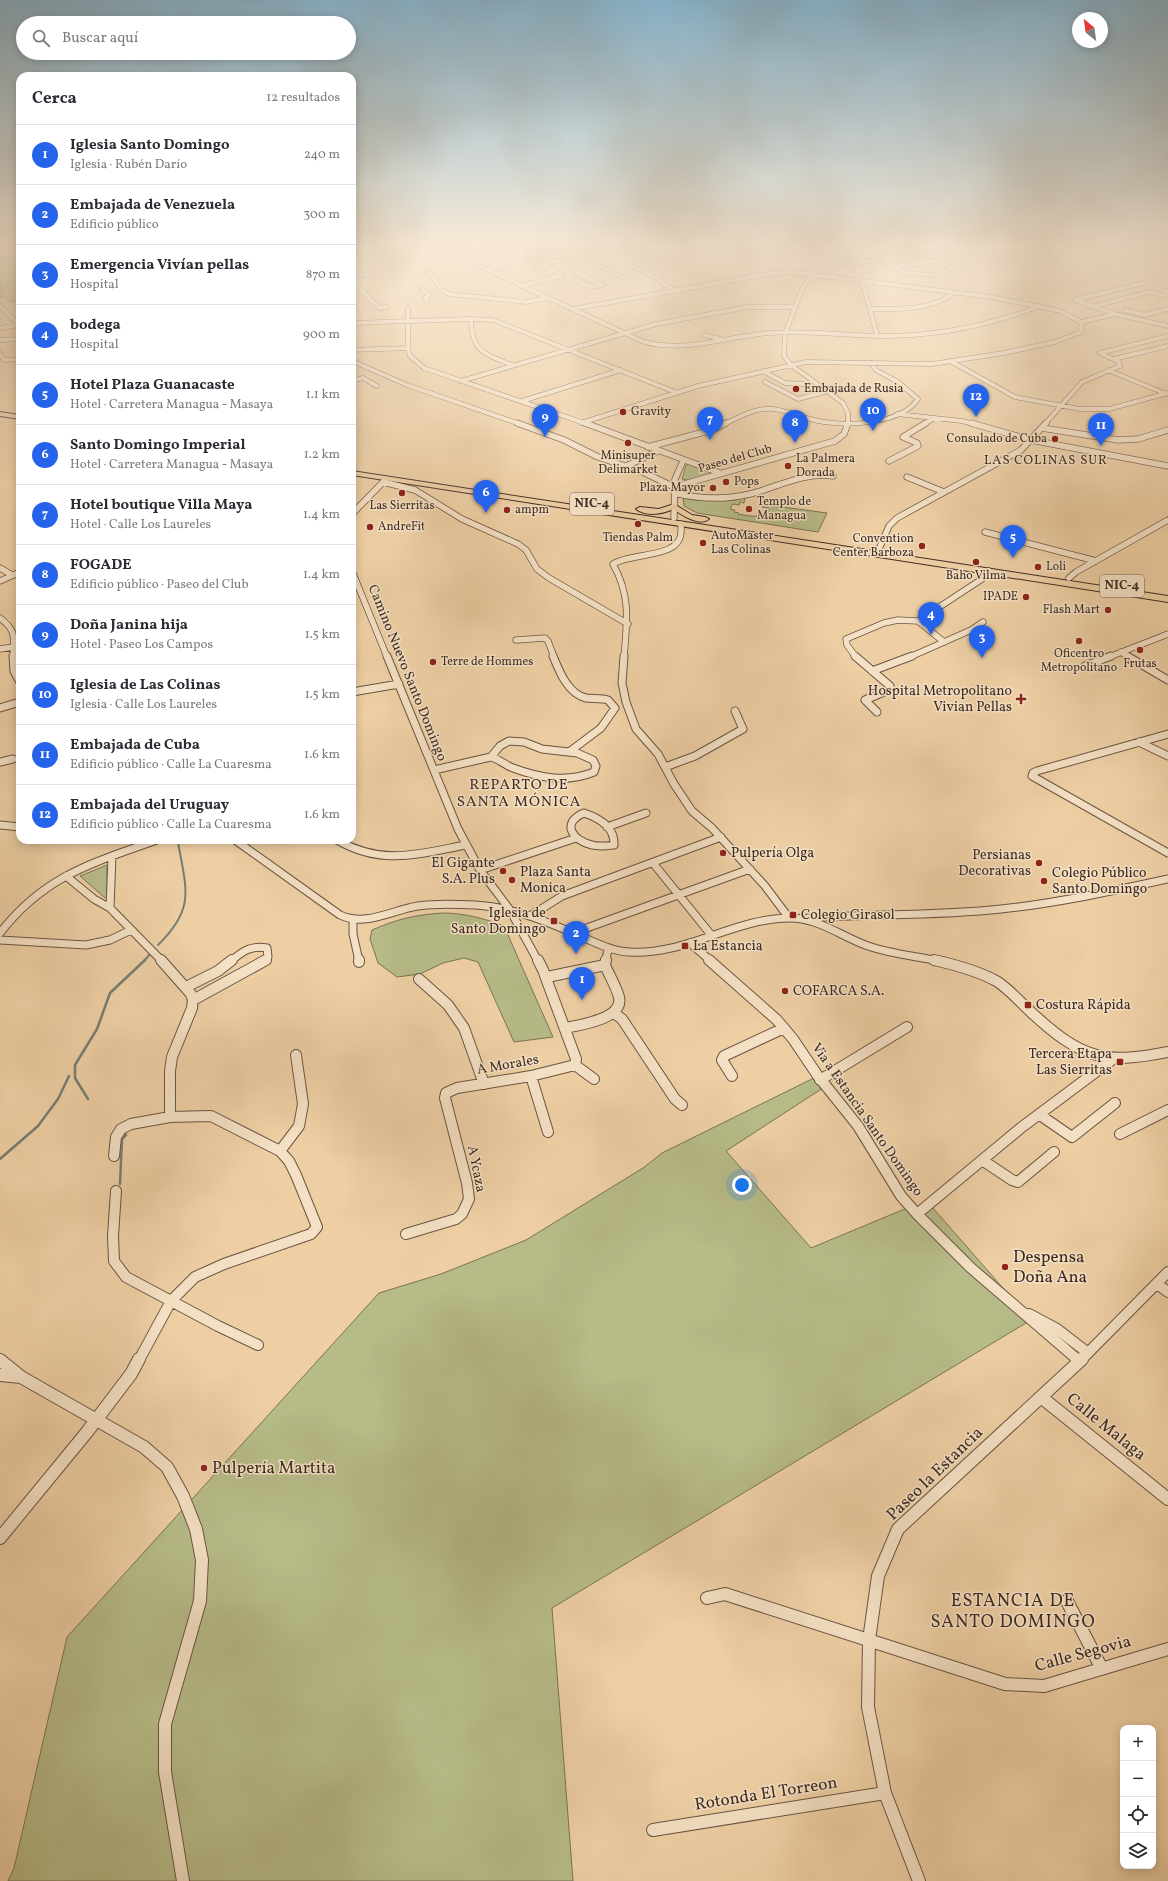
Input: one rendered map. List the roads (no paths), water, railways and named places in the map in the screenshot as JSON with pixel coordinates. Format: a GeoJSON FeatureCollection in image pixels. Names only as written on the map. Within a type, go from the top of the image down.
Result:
{"type":"FeatureCollection","features":[{"type":"Feature","properties":{"kind":"highway"},"geometry":{"type":"LineString","coordinates":[[0,414],[16,416]]}},
{"type":"Feature","properties":{"kind":"highway"},"geometry":{"type":"LineString","coordinates":[[0,419],[16,421]]}},
{"type":"Feature","properties":{"kind":"highway","name":"NIC-4"},"geometry":{"type":"LineString","coordinates":[[356,469],[590,507],[681,524],[1168,599]]}},
{"type":"Feature","properties":{"kind":"highway","name":"NIC-4"},"geometry":{"type":"LineString","coordinates":[[356,474],[385,480],[590,507]]}},
{"type":"Feature","properties":{"kind":"highway"},"geometry":{"type":"LineString","coordinates":[[590,507],[660,512],[674,506],[683,514],[690,517],[744,528]]}},
{"type":"Feature","properties":{"kind":"highway"},"geometry":{"type":"LineString","coordinates":[[590,507],[663,519],[674,518],[679,522],[734,532]]}},
{"type":"Feature","properties":{"kind":"highway","name":"NIC-4"},"geometry":{"type":"LineString","coordinates":[[674,518],[1168,593]]}},
{"type":"Feature","properties":{"kind":"street"},"geometry":{"type":"LineString","coordinates":[[408,334],[408,348],[413,360],[424,368],[721,474]]}},
{"type":"Feature","properties":{"kind":"street"},"geometry":{"type":"LineString","coordinates":[[470,334],[475,345],[485,354],[512,366]]}},
{"type":"Feature","properties":{"kind":"street"},"geometry":{"type":"LineString","coordinates":[[529,334],[675,392]]}},
{"type":"Feature","properties":{"kind":"street"},"geometry":{"type":"LineString","coordinates":[[461,381],[617,334]]}},
{"type":"Feature","properties":{"kind":"street"},"geometry":{"type":"LineString","coordinates":[[627,334],[644,342],[661,347],[724,341],[756,334]]}},
{"type":"Feature","properties":{"kind":"street"},"geometry":{"type":"LineString","coordinates":[[704,335],[708,334],[724,341]]}},
{"type":"Feature","properties":{"kind":"street"},"geometry":{"type":"LineString","coordinates":[[785,334],[784,356],[791,365],[828,391],[847,407],[848,424]]}},
{"type":"Feature","properties":{"kind":"street"},"geometry":{"type":"LineString","coordinates":[[809,334],[897,336],[922,334]]}},
{"type":"Feature","properties":{"kind":"street"},"geometry":{"type":"LineString","coordinates":[[581,423],[675,392],[791,365],[821,361],[919,365],[952,362],[1004,353],[1070,338],[1078,334]]}},
{"type":"Feature","properties":{"kind":"street"},"geometry":{"type":"LineString","coordinates":[[879,549],[890,526],[897,518],[1014,454],[1031,440],[1082,382],[1120,366],[1119,362],[1100,353],[1168,336]]}},
{"type":"Feature","properties":{"kind":"street"},"geometry":{"type":"LineString","coordinates":[[0,340],[16,339]]}},
{"type":"Feature","properties":{"kind":"street"},"geometry":{"type":"LineString","coordinates":[[1114,359],[1168,346]]}},
{"type":"Feature","properties":{"kind":"street"},"geometry":{"type":"LineString","coordinates":[[356,350],[408,348]]}},
{"type":"Feature","properties":{"kind":"street"},"geometry":{"type":"LineString","coordinates":[[0,354],[4,360],[16,359]]}},
{"type":"Feature","properties":{"kind":"street"},"geometry":{"type":"LineString","coordinates":[[952,362],[1015,397],[1060,406],[1090,410],[1109,410],[1167,394]]}},
{"type":"Feature","properties":{"kind":"street"},"geometry":{"type":"LineString","coordinates":[[356,363],[407,385],[564,440],[598,457],[624,467],[644,472],[674,490],[700,498],[744,496],[815,475],[833,476]]}},
{"type":"Feature","properties":{"kind":"street"},"geometry":{"type":"LineString","coordinates":[[648,447],[708,431],[756,410],[773,409],[824,422],[848,424],[875,422],[897,414],[914,405],[918,399],[898,382],[876,370],[871,363]]}},
{"type":"Feature","properties":{"kind":"street"},"geometry":{"type":"LineString","coordinates":[[522,402],[621,370]]}},
{"type":"Feature","properties":{"kind":"street"},"geometry":{"type":"LineString","coordinates":[[779,379],[774,374],[789,370],[798,377]]}},
{"type":"Feature","properties":{"kind":"street"},"geometry":{"type":"LineString","coordinates":[[1108,370],[1167,394]]}},
{"type":"Feature","properties":{"kind":"street"},"geometry":{"type":"LineString","coordinates":[[763,371],[789,384],[805,385],[816,383]]}},
{"type":"Feature","properties":{"kind":"street"},"geometry":{"type":"LineString","coordinates":[[356,380],[363,378],[377,386]]}},
{"type":"Feature","properties":{"kind":"street"},"geometry":{"type":"LineString","coordinates":[[792,378],[765,382],[798,399],[828,391]]}},
{"type":"Feature","properties":{"kind":"street"},"geometry":{"type":"LineString","coordinates":[[805,385],[821,393]]}},
{"type":"Feature","properties":{"kind":"street"},"geometry":{"type":"LineString","coordinates":[[897,414],[962,422],[1031,440],[1166,465]]}},
{"type":"Feature","properties":{"kind":"street"},"geometry":{"type":"LineString","coordinates":[[889,461],[918,446],[917,443],[903,437],[935,418]]}},
{"type":"Feature","properties":{"kind":"street","name":"Paseo del Club"},"geometry":{"type":"LineString","coordinates":[[674,490],[690,482],[835,441],[845,434],[848,424]]}},
{"type":"Feature","properties":{"kind":"street"},"geometry":{"type":"LineString","coordinates":[[1042,428],[1118,440],[1138,439],[1168,430]]}},
{"type":"Feature","properties":{"kind":"street"},"geometry":{"type":"LineString","coordinates":[[624,467],[658,451]]}},
{"type":"Feature","properties":{"kind":"street"},"geometry":{"type":"LineString","coordinates":[[674,518],[675,479],[683,461]]}},
{"type":"Feature","properties":{"kind":"street"},"geometry":{"type":"LineString","coordinates":[[907,477],[944,492]]}},
{"type":"Feature","properties":{"kind":"street"},"geometry":{"type":"LineString","coordinates":[[675,479],[690,482]]}},
{"type":"Feature","properties":{"kind":"street"},"geometry":{"type":"LineString","coordinates":[[356,510],[385,480],[415,490],[462,519],[518,544],[526,550],[538,569],[549,578],[628,624]]}},
{"type":"Feature","properties":{"kind":"street"},"geometry":{"type":"LineString","coordinates":[[1069,578],[1076,572],[1168,520]]}},
{"type":"Feature","properties":{"kind":"street"},"geometry":{"type":"LineString","coordinates":[[681,524],[678,542],[668,548],[619,560],[613,564],[622,580],[628,614],[622,683],[626,702],[636,729],[658,754],[692,811],[721,837],[765,886],[789,918]]}},
{"type":"Feature","properties":{"kind":"street"},"geometry":{"type":"LineString","coordinates":[[985,532],[1096,561]]}},
{"type":"Feature","properties":{"kind":"street"},"geometry":{"type":"LineString","coordinates":[[0,568],[12,575]]}},
{"type":"Feature","properties":{"kind":"street"},"geometry":{"type":"LineString","coordinates":[[918,621],[982,579],[989,571]]}},
{"type":"Feature","properties":{"kind":"street"},"geometry":{"type":"LineString","coordinates":[[0,581],[16,574]]}},
{"type":"Feature","properties":{"kind":"street","name":"Camino Nuevo Santo Domingo"},"geometry":{"type":"LineString","coordinates":[[356,581],[466,845],[480,870],[510,910],[547,978],[576,1058],[575,1065]]}},
{"type":"Feature","properties":{"kind":"street"},"geometry":{"type":"LineString","coordinates":[[0,618],[8,623],[14,632],[13,667],[16,673]]}},
{"type":"Feature","properties":{"kind":"street"},"geometry":{"type":"LineString","coordinates":[[877,712],[865,700],[891,689],[890,686],[851,651],[846,642],[846,638],[884,623],[898,620],[918,621],[944,642]]}},
{"type":"Feature","properties":{"kind":"street"},"geometry":{"type":"LineString","coordinates":[[872,671],[900,662],[977,627],[983,622]]}},
{"type":"Feature","properties":{"kind":"street"},"geometry":{"type":"LineString","coordinates":[[1086,666],[1168,634]]}},
{"type":"Feature","properties":{"kind":"street"},"geometry":{"type":"LineString","coordinates":[[516,640],[545,638],[548,641],[564,679],[578,695],[583,697],[604,698],[613,704],[615,708],[598,734],[569,752]]}},
{"type":"Feature","properties":{"kind":"street"},"geometry":{"type":"LineString","coordinates":[[0,649],[13,647]]}},
{"type":"Feature","properties":{"kind":"street"},"geometry":{"type":"LineString","coordinates":[[1121,652],[1168,680]]}},
{"type":"Feature","properties":{"kind":"street"},"geometry":{"type":"LineString","coordinates":[[356,691],[399,684]]}},
{"type":"Feature","properties":{"kind":"street"},"geometry":{"type":"LineString","coordinates":[[0,708],[16,703]]}},
{"type":"Feature","properties":{"kind":"street"},"geometry":{"type":"LineString","coordinates":[[665,767],[673,765],[715,746],[743,730],[735,711]]}},
{"type":"Feature","properties":{"kind":"street"},"geometry":{"type":"LineString","coordinates":[[1168,734],[1037,771],[1033,773],[1032,776],[1168,853]]}},
{"type":"Feature","properties":{"kind":"street"},"geometry":{"type":"LineString","coordinates":[[434,770],[491,757],[500,746],[510,741],[524,742],[542,749],[577,753],[593,760],[596,766],[594,772],[583,778],[562,779],[537,775],[514,768],[491,757]]}},
{"type":"Feature","properties":{"kind":"street"},"geometry":{"type":"LineString","coordinates":[[1140,742],[1168,756]]}},
{"type":"Feature","properties":{"kind":"street"},"geometry":{"type":"LineString","coordinates":[[0,762],[13,759]]}},
{"type":"Feature","properties":{"kind":"street"},"geometry":{"type":"LineString","coordinates":[[584,813],[591,815],[607,827],[615,840],[614,845],[605,848],[597,847],[576,838],[571,829],[572,820],[577,815],[584,813]]}},
{"type":"Feature","properties":{"kind":"street"},"geometry":{"type":"LineString","coordinates":[[607,827],[646,813]]}},
{"type":"Feature","properties":{"kind":"street"},"geometry":{"type":"LineString","coordinates":[[0,825],[16,827]]}},
{"type":"Feature","properties":{"kind":"street"},"geometry":{"type":"LineString","coordinates":[[530,916],[562,896],[721,837]]}},
{"type":"Feature","properties":{"kind":"street"},"geometry":{"type":"LineString","coordinates":[[480,870],[576,838]]}},
{"type":"Feature","properties":{"kind":"street"},"geometry":{"type":"LineString","coordinates":[[0,933],[22,904],[41,891],[66,876],[112,856],[146,844]]}},
{"type":"Feature","properties":{"kind":"street"},"geometry":{"type":"LineString","coordinates":[[241,844],[340,915],[353,922],[374,918],[400,909],[425,905],[457,905],[510,910],[530,916],[608,948],[630,952],[654,952],[690,943],[743,926],[789,918],[803,919],[965,912],[1028,906],[1106,893],[1168,879]]}},
{"type":"Feature","properties":{"kind":"street"},"geometry":{"type":"LineString","coordinates":[[343,844],[372,855],[391,857],[414,856],[466,845]]}},
{"type":"Feature","properties":{"kind":"street"},"geometry":{"type":"LineString","coordinates":[[110,908],[112,856]]}},
{"type":"Feature","properties":{"kind":"street"},"geometry":{"type":"LineString","coordinates":[[653,863],[712,936]]}},
{"type":"Feature","properties":{"kind":"street"},"geometry":{"type":"LineString","coordinates":[[576,934],[584,929],[750,869]]}},
{"type":"Feature","properties":{"kind":"street"},"geometry":{"type":"LineString","coordinates":[[66,876],[94,899],[110,908],[186,987],[194,1000]]}},
{"type":"Feature","properties":{"kind":"street"},"geometry":{"type":"LineString","coordinates":[[803,919],[816,923],[870,947],[944,962],[972,970],[1001,985],[1069,1044],[1085,1053],[1112,1059],[1130,1058],[1168,1052]]}},
{"type":"Feature","properties":{"kind":"street"},"geometry":{"type":"LineString","coordinates":[[353,922],[353,934],[359,962]]}},
{"type":"Feature","properties":{"kind":"street"},"geometry":{"type":"LineString","coordinates":[[0,940],[86,945],[110,940],[131,930]]}},
{"type":"Feature","properties":{"kind":"street","name":"Via a Estancia Santo Domingo"},"geometry":{"type":"LineString","coordinates":[[690,943],[777,1020],[784,1028],[820,1080],[858,1126],[901,1196],[917,1214],[972,1268],[1051,1338],[1084,1357]]}},
{"type":"Feature","properties":{"kind":"street"},"geometry":{"type":"LineString","coordinates":[[170,1117],[170,1071],[172,1057],[194,1000],[263,963],[268,959],[269,955],[267,948],[257,946],[246,948],[223,967],[186,987]]}},
{"type":"Feature","properties":{"kind":"street"},"geometry":{"type":"LineString","coordinates":[[565,1028],[587,1024],[614,1013],[619,1005],[619,997],[605,965],[608,948]]}},
{"type":"Feature","properties":{"kind":"street"},"geometry":{"type":"LineString","coordinates":[[547,978],[605,965]]}},
{"type":"Feature","properties":{"kind":"street"},"geometry":{"type":"LineString","coordinates":[[419,979],[448,1005],[464,1028],[484,1084]]}},
{"type":"Feature","properties":{"kind":"street"},"geometry":{"type":"LineString","coordinates":[[614,1013],[622,1020],[674,1099],[682,1105]]}},
{"type":"Feature","properties":{"kind":"street"},"geometry":{"type":"LineString","coordinates":[[820,1080],[907,1027]]}},
{"type":"Feature","properties":{"kind":"street"},"geometry":{"type":"LineString","coordinates":[[732,1076],[722,1060],[724,1056],[784,1028]]}},
{"type":"Feature","properties":{"kind":"street"},"geometry":{"type":"LineString","coordinates":[[280,1151],[299,1126],[303,1104],[296,1055]]}},
{"type":"Feature","properties":{"kind":"street"},"geometry":{"type":"LineString","coordinates":[[917,1214],[982,1160],[1112,1059]]}},
{"type":"Feature","properties":{"kind":"street"},"geometry":{"type":"LineString","coordinates":[[575,1065],[594,1079]]}},
{"type":"Feature","properties":{"kind":"street","name":"A Morales"},"geometry":{"type":"LineString","coordinates":[[446,1093],[457,1088],[531,1076],[575,1065]]}},
{"type":"Feature","properties":{"kind":"street"},"geometry":{"type":"LineString","coordinates":[[531,1076],[548,1132]]}},
{"type":"Feature","properties":{"kind":"street","name":"A Ycaza"},"geometry":{"type":"LineString","coordinates":[[406,1234],[456,1219],[462,1214],[467,1206],[467,1184],[445,1098],[446,1093]]}},
{"type":"Feature","properties":{"kind":"street"},"geometry":{"type":"LineString","coordinates":[[1040,1114],[1072,1136],[1116,1103]]}},
{"type":"Feature","properties":{"kind":"street"},"geometry":{"type":"LineString","coordinates":[[1120,1134],[1168,1110]]}},
{"type":"Feature","properties":{"kind":"street"},"geometry":{"type":"LineString","coordinates":[[0,1538],[96,1420],[131,1374],[171,1301],[195,1277],[224,1264],[311,1234],[317,1227],[296,1175],[289,1161],[280,1151],[211,1116],[170,1117],[132,1124],[121,1129],[116,1137],[114,1156]]}},
{"type":"Feature","properties":{"kind":"street"},"geometry":{"type":"LineString","coordinates":[[982,1160],[1012,1180],[1018,1182],[1054,1152]]}},
{"type":"Feature","properties":{"kind":"street"},"geometry":{"type":"LineString","coordinates":[[116,1191],[113,1236],[114,1262],[126,1277],[218,1326],[258,1345]]}},
{"type":"Feature","properties":{"kind":"street","name":"Paseo la Estancia"},"geometry":{"type":"LineString","coordinates":[[919,1881],[884,1793],[868,1707],[869,1640],[878,1576],[898,1530],[924,1503],[1042,1397],[1084,1357],[1168,1272]]}},
{"type":"Feature","properties":{"kind":"street"},"geometry":{"type":"LineString","coordinates":[[1157,1284],[1168,1292]]}},
{"type":"Feature","properties":{"kind":"street"},"geometry":{"type":"LineString","coordinates":[[0,1360],[21,1377],[144,1447],[167,1467],[183,1496],[196,1529],[202,1560],[200,1601],[165,1724],[165,1772],[183,1881]]}},
{"type":"Feature","properties":{"kind":"street"},"geometry":{"type":"LineString","coordinates":[[0,1375],[21,1377]]}},
{"type":"Feature","properties":{"kind":"street","name":"Calle Malaga"},"geometry":{"type":"LineString","coordinates":[[1042,1397],[1168,1499]]}},
{"type":"Feature","properties":{"kind":"street","name":"Calle Segovia"},"geometry":{"type":"LineString","coordinates":[[707,1598],[725,1594],[1005,1684],[1044,1686],[1168,1649]]}},
{"type":"Feature","properties":{"kind":"street"},"geometry":{"type":"LineString","coordinates":[[1067,1601],[1102,1669]]}},
{"type":"Feature","properties":{"kind":"street","name":"Rotonda El Torreon"},"geometry":{"type":"LineString","coordinates":[[654,1830],[884,1793]]}},
{"type":"Feature","properties":{"kind":"waterway"},"geometry":{"type":"LineString","coordinates":[[158,945],[170,932],[183,909],[185,885],[178,844]]}},
{"type":"Feature","properties":{"kind":"waterway"},"geometry":{"type":"LineString","coordinates":[[144,961],[151,953]]}},
{"type":"Feature","properties":{"kind":"waterway"},"geometry":{"type":"LineString","coordinates":[[88,1099],[75,1078],[75,1065],[97,1029],[110,993],[144,961]]}},
{"type":"Feature","properties":{"kind":"waterway"},"geometry":{"type":"LineString","coordinates":[[0,1159],[38,1126],[58,1099],[69,1076]]}},
{"type":"Feature","properties":{"kind":"waterway"},"geometry":{"type":"LineString","coordinates":[[120,1184],[122,1139],[126,1135],[123,1132]]}},
{"type":"Feature","properties":{"kind":"place","name":"Embajada de Rusia"},"geometry":{"type":"Point","coordinates":[796,389]}},
{"type":"Feature","properties":{"kind":"place","name":"Gravity"},"geometry":{"type":"Point","coordinates":[623,412]}},
{"type":"Feature","properties":{"kind":"place","name":"Embajada del Uruguay"},"geometry":{"type":"Point","coordinates":[976,417]}},
{"type":"Feature","properties":{"kind":"place","name":"Iglesia de Las Colinas"},"geometry":{"type":"Point","coordinates":[873,431]}},
{"type":"Feature","properties":{"kind":"place","name":"Doña Janina hija"},"geometry":{"type":"Point","coordinates":[545,437]}},
{"type":"Feature","properties":{"kind":"place","name":"Consulado de Cuba"},"geometry":{"type":"Point","coordinates":[1055,439]}},
{"type":"Feature","properties":{"kind":"place","name":"Hotel boutique Villa Maya"},"geometry":{"type":"Point","coordinates":[710,440]}},
{"type":"Feature","properties":{"kind":"place","name":"Minisuper Delimarket"},"geometry":{"type":"Point","coordinates":[628,443]}},
{"type":"Feature","properties":{"kind":"place","name":"FOGADE"},"geometry":{"type":"Point","coordinates":[795,443]}},
{"type":"Feature","properties":{"kind":"place","name":"Embajada de Cuba"},"geometry":{"type":"Point","coordinates":[1101,446]}},
{"type":"Feature","properties":{"kind":"place","name":"La Palmera Dorada"},"geometry":{"type":"Point","coordinates":[788,466]}},
{"type":"Feature","properties":{"kind":"place","name":"Pops"},"geometry":{"type":"Point","coordinates":[726,482]}},
{"type":"Feature","properties":{"kind":"place","name":"Plaza Mayor"},"geometry":{"type":"Point","coordinates":[713,488]}},
{"type":"Feature","properties":{"kind":"place","name":"Las Sierritas"},"geometry":{"type":"Point","coordinates":[402,493]}},
{"type":"Feature","properties":{"kind":"place","name":"Templo de Managua"},"geometry":{"type":"Point","coordinates":[749,509]}},
{"type":"Feature","properties":{"kind":"place","name":"ampm"},"geometry":{"type":"Point","coordinates":[507,510]}},
{"type":"Feature","properties":{"kind":"place","name":"Santo Domingo Imperial"},"geometry":{"type":"Point","coordinates":[486,513]}},
{"type":"Feature","properties":{"kind":"place","name":"Tiendas Palm"},"geometry":{"type":"Point","coordinates":[638,524]}},
{"type":"Feature","properties":{"kind":"place","name":"AndreFit"},"geometry":{"type":"Point","coordinates":[370,527]}},
{"type":"Feature","properties":{"kind":"place","name":"AutoMaster Las Colinas"},"geometry":{"type":"Point","coordinates":[703,543]}},
{"type":"Feature","properties":{"kind":"place","name":"Convention Center Barboza"},"geometry":{"type":"Point","coordinates":[922,546]}},
{"type":"Feature","properties":{"kind":"place","name":"Hotel Plaza Guanacaste"},"geometry":{"type":"Point","coordinates":[1013,558]}},
{"type":"Feature","properties":{"kind":"place","name":"Baho Vilma"},"geometry":{"type":"Point","coordinates":[976,562]}},
{"type":"Feature","properties":{"kind":"place","name":"Loli"},"geometry":{"type":"Point","coordinates":[1038,567]}},
{"type":"Feature","properties":{"kind":"place","name":"IPADE"},"geometry":{"type":"Point","coordinates":[1026,597]}},
{"type":"Feature","properties":{"kind":"place","name":"Flash Mart"},"geometry":{"type":"Point","coordinates":[1108,610]}},
{"type":"Feature","properties":{"kind":"place","name":"bodega"},"geometry":{"type":"Point","coordinates":[931,635]}},
{"type":"Feature","properties":{"kind":"place","name":"Oficentro Metropolitano"},"geometry":{"type":"Point","coordinates":[1079,641]}},
{"type":"Feature","properties":{"kind":"place","name":"Frutas"},"geometry":{"type":"Point","coordinates":[1140,650]}},
{"type":"Feature","properties":{"kind":"place","name":"Emergencia Vivían pellas"},"geometry":{"type":"Point","coordinates":[982,658]}},
{"type":"Feature","properties":{"kind":"place","name":"Terre de Hommes"},"geometry":{"type":"Point","coordinates":[433,662]}},
{"type":"Feature","properties":{"kind":"place","name":"Hospital Metropolitano Vivian Pellas"},"geometry":{"type":"Point","coordinates":[1021,699]}},
{"type":"Feature","properties":{"kind":"place","name":"Pulpería Olga"},"geometry":{"type":"Point","coordinates":[723,853]}},
{"type":"Feature","properties":{"kind":"place","name":"Persianas Decorativas"},"geometry":{"type":"Point","coordinates":[1039,863]}},
{"type":"Feature","properties":{"kind":"place","name":"El Gigante S.A. Plus"},"geometry":{"type":"Point","coordinates":[503,871]}},
{"type":"Feature","properties":{"kind":"place","name":"Plaza Santa Monica"},"geometry":{"type":"Point","coordinates":[512,880]}},
{"type":"Feature","properties":{"kind":"place","name":"Colegio Público Santo Domingo"},"geometry":{"type":"Point","coordinates":[1044,881]}},
{"type":"Feature","properties":{"kind":"place","name":"Colegio Girasol"},"geometry":{"type":"Point","coordinates":[793,915]}},
{"type":"Feature","properties":{"kind":"place","name":"Iglesia de Santo Domingo"},"geometry":{"type":"Point","coordinates":[554,921]}},
{"type":"Feature","properties":{"kind":"place","name":"La Estancia"},"geometry":{"type":"Point","coordinates":[685,946]}},
{"type":"Feature","properties":{"kind":"place","name":"Embajada de Venezuela"},"geometry":{"type":"Point","coordinates":[576,954]}},
{"type":"Feature","properties":{"kind":"place","name":"COFARCA S.A."},"geometry":{"type":"Point","coordinates":[785,991]}},
{"type":"Feature","properties":{"kind":"place","name":"Iglesia Santo Domingo"},"geometry":{"type":"Point","coordinates":[582,1000]}},
{"type":"Feature","properties":{"kind":"place","name":"Costura Rápida"},"geometry":{"type":"Point","coordinates":[1028,1005]}},
{"type":"Feature","properties":{"kind":"place","name":"Tercera Etapa Las Sierritas"},"geometry":{"type":"Point","coordinates":[1120,1062]}},
{"type":"Feature","properties":{"kind":"place","name":"Despensa Doña Ana"},"geometry":{"type":"Point","coordinates":[1005,1267]}},
{"type":"Feature","properties":{"kind":"place","name":"Pulpería Martita"},"geometry":{"type":"Point","coordinates":[204,1468]}},
{"type":"Feature","properties":{"kind":"district","name":"LAS COLINAS SUR"},"geometry":{"type":"Point","coordinates":[1046,461]}},
{"type":"Feature","properties":{"kind":"district","name":"REPARTO DE SANTA MÓNICA"},"geometry":{"type":"Point","coordinates":[519,794]}},
{"type":"Feature","properties":{"kind":"district","name":"ESTANCIA DE SANTO DOMINGO"},"geometry":{"type":"Point","coordinates":[1013,1611]}}]}
